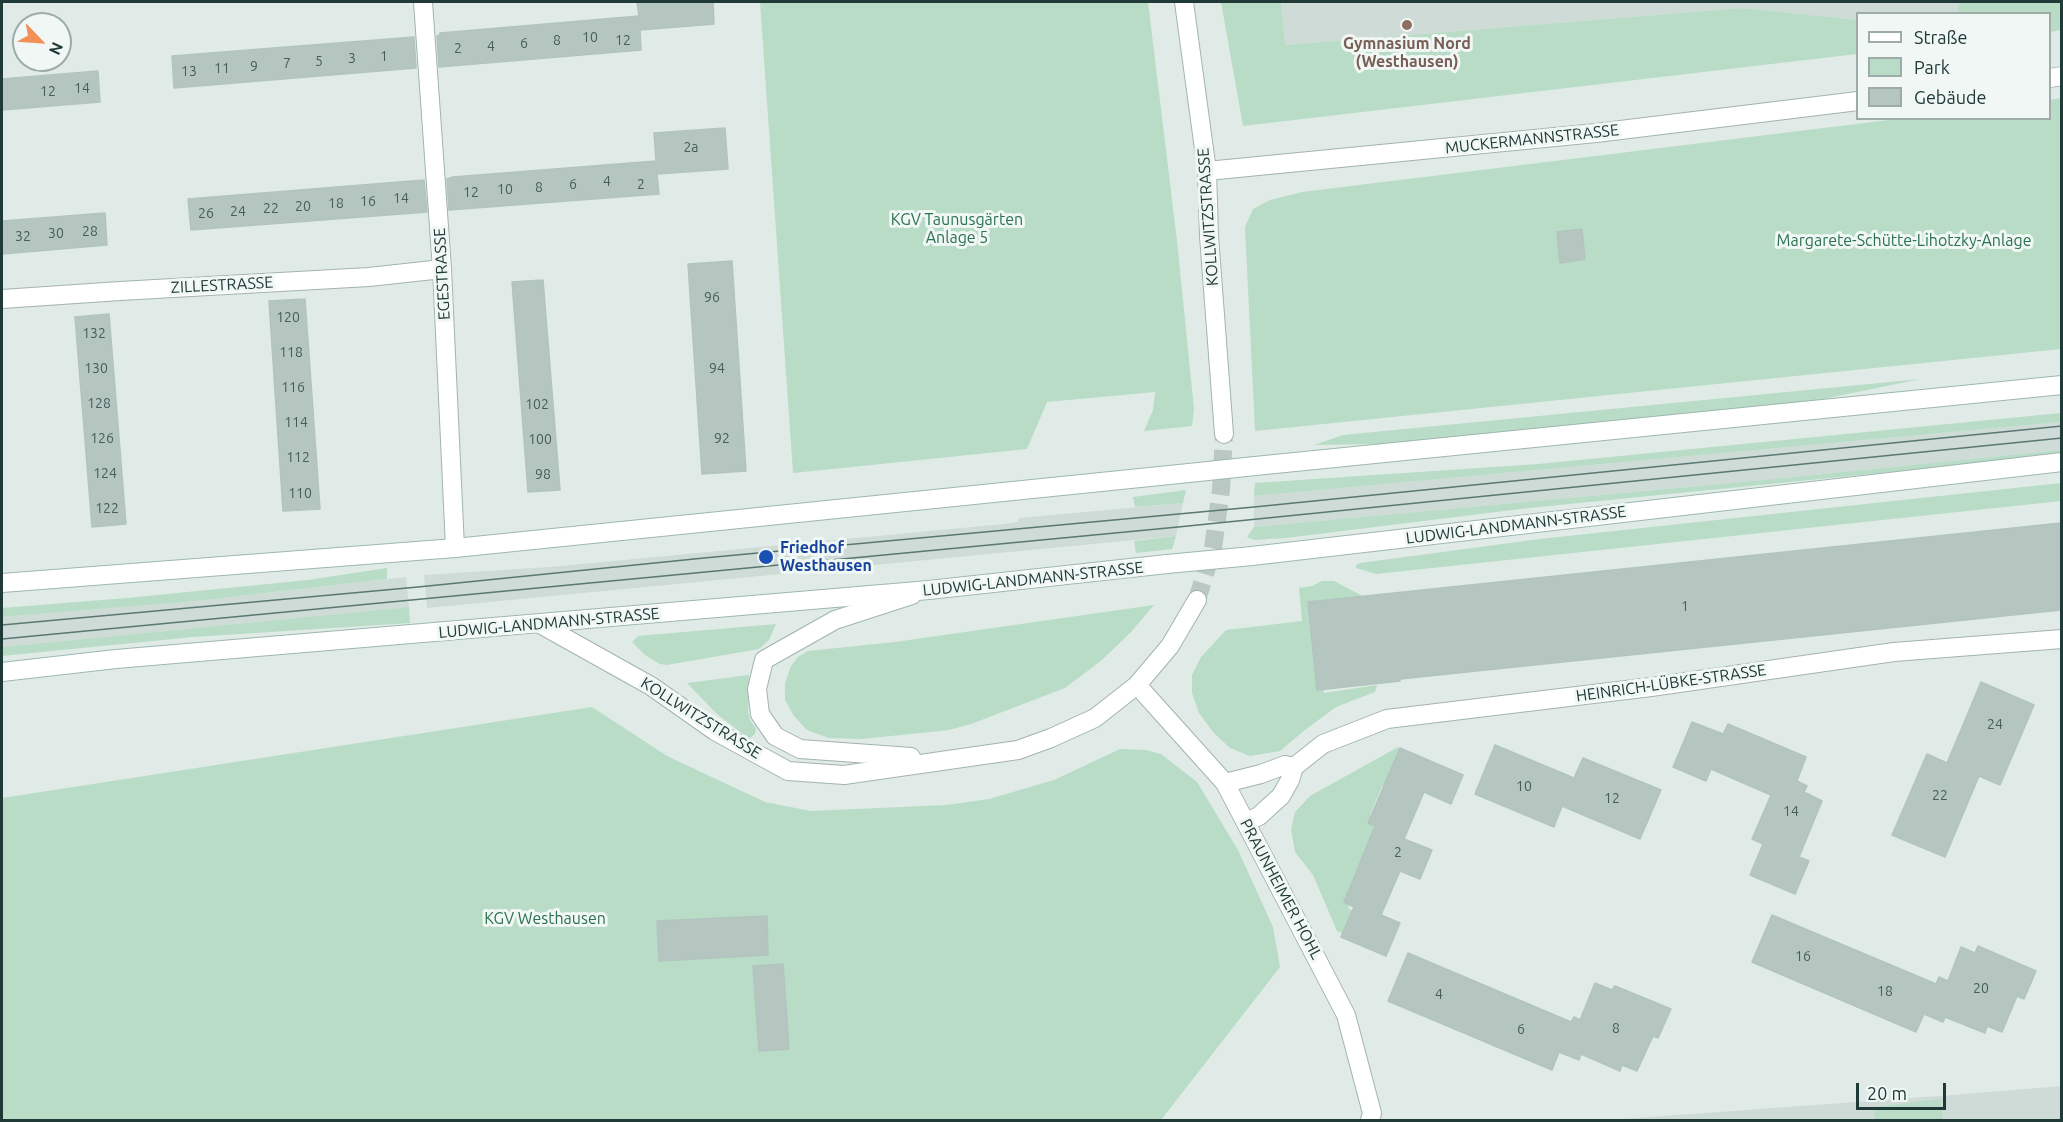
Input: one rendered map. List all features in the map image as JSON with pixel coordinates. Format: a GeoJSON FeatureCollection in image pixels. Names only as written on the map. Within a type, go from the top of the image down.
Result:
{"type":"FeatureCollection","features":[{"type":"Feature","properties":{"kind":"street","name":"EGESTRASSE"},"geometry":{"type":"LineString","coordinates":[[423,2],[442,269],[455,548]]}},
{"type":"Feature","properties":{"kind":"street","name":"KOLLWITZSTRASSE"},"geometry":{"type":"LineString","coordinates":[[1184,2],[1207,171],[1209,236],[1224,434]]}},
{"type":"Feature","properties":{"kind":"street","name":"MUCKERMANNSTRASSE"},"geometry":{"type":"LineString","coordinates":[[1207,171],[1596,133],[1856,101]]}},
{"type":"Feature","properties":{"kind":"street","name":"ZILLESTRASSE"},"geometry":{"type":"LineString","coordinates":[[2,299],[369,277],[442,269]]}},
{"type":"Feature","properties":{"kind":"street"},"geometry":{"type":"LineString","coordinates":[[2,583],[455,548],[2061,385]]}},
{"type":"Feature","properties":{"kind":"street","name":"LUDWIG-LANDMANN-STRASSE"},"geometry":{"type":"LineString","coordinates":[[2,672],[116,659],[929,590],[1252,556],[2061,462]]}},
{"type":"Feature","properties":{"kind":"street","name":"KOLLWITZSTRASSE"},"geometry":{"type":"LineString","coordinates":[[929,590],[834,620],[764,660],[757,689],[760,714],[775,736],[800,749],[943,760]]}},
{"type":"Feature","properties":{"kind":"street","name":"KOLLWITZSTRASSE"},"geometry":{"type":"LineString","coordinates":[[540,624],[651,686],[715,731],[788,771],[844,775],[1018,750],[1095,718],[1137,685],[1170,646],[1197,600]]}},
{"type":"Feature","properties":{"kind":"street","name":"HEINRICH-LÜBKE-STRASSE"},"geometry":{"type":"LineString","coordinates":[[1246,822],[1260,816],[1281,796],[1294,767],[1323,744],[1387,719],[1651,687],[1894,652],[2061,639]]}},
{"type":"Feature","properties":{"kind":"street","name":"PRAUNHEIMER HOHL"},"geometry":{"type":"LineString","coordinates":[[1137,685],[1225,783],[1246,822],[1346,1014],[1372,1113],[1370,1120]]}},
{"type":"Feature","properties":{"kind":"street","name":"HEINRICH-LÜBKE-STRASSE"},"geometry":{"type":"LineString","coordinates":[[1225,783],[1285,765],[1294,767]]}},
{"type":"Feature","properties":{"kind":"shaded area","name":"Gymnasium Nord (Westhausen)"},"geometry":{"type":"Polygon","coordinates":[[[1281,2],[1959,2],[1957,12],[1856,12],[1856,20],[1743,8],[1285,45],[1281,2]]]}},
{"type":"Feature","properties":{"kind":"shaded area"},"geometry":{"type":"Polygon","coordinates":[[[2061,422],[2061,450],[1254,527],[1254,496],[2061,422]]]}},
{"type":"Feature","properties":{"kind":"shaded area"},"geometry":{"type":"Polygon","coordinates":[[[1183,503],[1176,536],[427,608],[424,575],[550,567],[1004,524],[1018,522],[1019,518],[1183,503]]]}},
{"type":"Feature","properties":{"kind":"shaded area"},"geometry":{"type":"Polygon","coordinates":[[[406,577],[409,607],[2,647],[2,617],[196,601],[406,577]]]}},
{"type":"Feature","properties":{"kind":"shaded area"},"geometry":{"type":"Polygon","coordinates":[[[2061,1086],[2061,1120],[1609,1120],[1952,1095],[2061,1086]]]}},
{"type":"Feature","properties":{"kind":"green space","name":"KGV Taunusgärten Anlage 5"},"geometry":{"type":"Polygon","coordinates":[[[760,2],[1148,2],[1177,241],[1194,409],[1192,426],[1144,431],[1153,410],[1155,392],[1047,402],[1027,449],[793,473],[760,2]]]}},
{"type":"Feature","properties":{"kind":"green space"},"geometry":{"type":"Polygon","coordinates":[[[1221,2],[1281,2],[1285,45],[1743,8],[1856,20],[1856,54],[1243,126],[1221,2]]]}},
{"type":"Feature","properties":{"kind":"green space"},"geometry":{"type":"Polygon","coordinates":[[[1959,2],[2061,2],[2061,30],[2051,32],[2051,12],[1957,12],[1959,2]]]}},
{"type":"Feature","properties":{"kind":"green space","name":"Margarete-Schütte-Lihotzky-Anlage"},"geometry":{"type":"Polygon","coordinates":[[[2061,98],[2061,349],[1255,431],[1245,227],[1253,209],[1270,200],[1302,192],[1889,120],[2051,120],[2051,100],[2061,98]]]}},
{"type":"Feature","properties":{"kind":"green space"},"geometry":{"type":"Polygon","coordinates":[[[1921,379],[1823,399],[1720,413],[1381,444],[1314,445],[1343,435],[1921,379]]]}},
{"type":"Feature","properties":{"kind":"green space"},"geometry":{"type":"Polygon","coordinates":[[[2061,413],[2061,422],[1254,496],[1255,483],[1538,464],[2061,413]]]}},
{"type":"Feature","properties":{"kind":"green space"},"geometry":{"type":"Polygon","coordinates":[[[2061,450],[2061,455],[1529,508],[1286,538],[1254,540],[1247,537],[1254,527],[2061,450]]]}},
{"type":"Feature","properties":{"kind":"green space"},"geometry":{"type":"Polygon","coordinates":[[[2061,483],[2061,501],[1376,574],[1356,568],[1356,565],[1360,563],[1540,539],[2061,483]]]}},
{"type":"Feature","properties":{"kind":"green space"},"geometry":{"type":"Polygon","coordinates":[[[1186,490],[1183,503],[1135,507],[1133,497],[1186,490]]]}},
{"type":"Feature","properties":{"kind":"green space"},"geometry":{"type":"Polygon","coordinates":[[[1176,536],[1172,549],[1136,553],[1134,541],[1176,536]]]}},
{"type":"Feature","properties":{"kind":"green space"},"geometry":{"type":"Polygon","coordinates":[[[387,568],[387,579],[196,601],[2,617],[2,608],[308,580],[387,568]]]}},
{"type":"Feature","properties":{"kind":"green space"},"geometry":{"type":"Polygon","coordinates":[[[1322,581],[1334,581],[1366,598],[1315,610],[1324,693],[1377,685],[1375,692],[1336,707],[1280,751],[1250,756],[1230,748],[1213,732],[1199,713],[1192,693],[1192,675],[1201,657],[1226,630],[1302,621],[1299,588],[1312,586],[1322,581]]]}},
{"type":"Feature","properties":{"kind":"green space"},"geometry":{"type":"Polygon","coordinates":[[[1154,605],[1131,632],[1102,660],[1065,688],[971,724],[949,730],[862,739],[829,738],[807,730],[794,716],[785,700],[785,683],[791,666],[798,657],[808,651],[895,642],[1154,605]]]}},
{"type":"Feature","properties":{"kind":"green space"},"geometry":{"type":"Polygon","coordinates":[[[409,607],[410,623],[193,637],[2,656],[2,647],[409,607]]]}},
{"type":"Feature","properties":{"kind":"green space"},"geometry":{"type":"Polygon","coordinates":[[[776,624],[769,640],[759,649],[667,665],[660,664],[645,655],[632,642],[638,636],[776,624]]]}},
{"type":"Feature","properties":{"kind":"green space"},"geometry":{"type":"Polygon","coordinates":[[[749,675],[748,712],[756,728],[755,734],[749,739],[717,714],[687,683],[749,675]]]}},
{"type":"Feature","properties":{"kind":"green space","name":"KGV Westhausen"},"geometry":{"type":"Polygon","coordinates":[[[592,707],[667,756],[765,802],[811,811],[947,805],[989,799],[1054,780],[1120,749],[1146,750],[1161,754],[1197,782],[1238,850],[1273,927],[1280,967],[1161,1120],[2,1120],[2,798],[592,707]]]}},
{"type":"Feature","properties":{"kind":"green space"},"geometry":{"type":"Polygon","coordinates":[[[1398,747],[1403,757],[1389,789],[1382,786],[1370,815],[1376,818],[1373,828],[1385,834],[1372,865],[1360,861],[1348,891],[1354,894],[1348,908],[1358,913],[1348,936],[1337,931],[1313,875],[1295,852],[1291,829],[1295,812],[1310,796],[1398,747]]]}},
{"type":"Feature","properties":{"kind":"green space"},"geometry":{"type":"Polygon","coordinates":[[[1941,1099],[1943,1120],[1875,1120],[1874,1107],[1941,1099]]]}},
{"type":"Feature","properties":{"kind":"building"},"geometry":{"type":"Polygon","coordinates":[[[637,2],[713,2],[714,24],[640,30],[641,50],[439,67],[437,36],[440,33],[639,16],[637,2]]]}},
{"type":"Feature","properties":{"kind":"building"},"geometry":{"type":"Polygon","coordinates":[[[414,37],[416,68],[174,88],[172,56],[414,37]]]}},
{"type":"Feature","properties":{"kind":"building"},"geometry":{"type":"Polygon","coordinates":[[[98,71],[100,102],[2,110],[2,79],[98,71]]]}},
{"type":"Feature","properties":{"kind":"building"},"geometry":{"type":"Polygon","coordinates":[[[725,128],[728,169],[657,174],[659,194],[449,210],[447,179],[453,177],[656,161],[654,133],[725,128]]]}},
{"type":"Feature","properties":{"kind":"building"},"geometry":{"type":"Polygon","coordinates":[[[424,180],[427,212],[191,230],[188,199],[424,180]]]}},
{"type":"Feature","properties":{"kind":"building"},"geometry":{"type":"Polygon","coordinates":[[[105,213],[107,245],[2,254],[2,221],[105,213]]]}},
{"type":"Feature","properties":{"kind":"building"},"geometry":{"type":"Polygon","coordinates":[[[1582,229],[1585,259],[1560,263],[1557,232],[1582,229]]]}},
{"type":"Feature","properties":{"kind":"building"},"geometry":{"type":"Polygon","coordinates":[[[732,261],[746,471],[702,474],[688,264],[732,261]]]}},
{"type":"Feature","properties":{"kind":"building"},"geometry":{"type":"Polygon","coordinates":[[[543,280],[560,490],[528,492],[512,282],[543,280]]]}},
{"type":"Feature","properties":{"kind":"building"},"geometry":{"type":"Polygon","coordinates":[[[305,299],[320,509],[283,511],[269,301],[305,299]]]}},
{"type":"Feature","properties":{"kind":"building"},"geometry":{"type":"Polygon","coordinates":[[[109,314],[126,524],[92,527],[75,317],[109,314]]]}},
{"type":"Feature","properties":{"kind":"building"},"geometry":{"type":"Polygon","coordinates":[[[2061,523],[2061,610],[1400,679],[1400,681],[1317,690],[1308,602],[2061,523]]]}},
{"type":"Feature","properties":{"kind":"building"},"geometry":{"type":"Polygon","coordinates":[[[1981,682],[2034,705],[2000,785],[1979,776],[1945,857],[1892,835],[1927,754],[1947,763],[1981,682]]]}},
{"type":"Feature","properties":{"kind":"building"},"geometry":{"type":"Polygon","coordinates":[[[1692,722],[1723,734],[1728,724],[1806,757],[1797,781],[1807,786],[1804,792],[1822,801],[1799,857],[1809,861],[1795,894],[1750,875],[1763,844],[1752,839],[1771,795],[1711,769],[1706,781],[1673,767],[1692,722]]]}},
{"type":"Feature","properties":{"kind":"building"},"geometry":{"type":"Polygon","coordinates":[[[1495,745],[1574,778],[1583,758],[1661,790],[1640,839],[1562,806],[1554,827],[1475,794],[1495,745]]]}},
{"type":"Feature","properties":{"kind":"building"},"geometry":{"type":"Polygon","coordinates":[[[1400,748],[1463,775],[1451,804],[1424,792],[1404,839],[1432,850],[1420,879],[1400,871],[1381,915],[1400,923],[1386,956],[1341,937],[1354,907],[1344,902],[1375,826],[1368,823],[1400,748]]]}},
{"type":"Feature","properties":{"kind":"building"},"geometry":{"type":"Polygon","coordinates":[[[1772,915],[1936,984],[1939,977],[1948,981],[1961,947],[1975,953],[1978,946],[2036,971],[2024,999],[2017,996],[2002,1032],[1987,1026],[1985,1033],[1945,1017],[1943,1022],[1924,1014],[1916,1032],[1752,962],[1772,915]]]}},
{"type":"Feature","properties":{"kind":"building"},"geometry":{"type":"Polygon","coordinates":[[[767,916],[768,955],[659,961],[657,921],[767,916]]]}},
{"type":"Feature","properties":{"kind":"building"},"geometry":{"type":"Polygon","coordinates":[[[1408,953],[1571,1022],[1574,1017],[1580,1020],[1595,983],[1612,990],[1615,986],[1671,1009],[1658,1038],[1653,1036],[1637,1071],[1622,1065],[1620,1071],[1581,1054],[1579,1060],[1559,1052],[1552,1070],[1388,1001],[1408,953]]]}},
{"type":"Feature","properties":{"kind":"building"},"geometry":{"type":"Polygon","coordinates":[[[783,964],[789,1049],[759,1051],[753,966],[783,964]]]}},
{"type":"Feature","properties":{"kind":"tunnel"},"geometry":{"type":"LineString","coordinates":[[1197,600],[1213,548],[1221,490],[1224,434]]}},
{"type":"Feature","properties":{"kind":"tram line"},"geometry":{"type":"LineString","coordinates":[[2,625],[1254,507],[2062,426]]}},
{"type":"Feature","properties":{"kind":"tram line"},"geometry":{"type":"LineString","coordinates":[[2,639],[1178,527],[2062,438]]}},
{"type":"Feature","properties":{"kind":"place","name":"Gymnasium Nord (Westhausen)"},"geometry":{"type":"Point","coordinates":[1407,25]}},
{"type":"Feature","properties":{"kind":"place","name":"Friedhof Westhausen"},"geometry":{"type":"Point","coordinates":[766,557]}}]}
